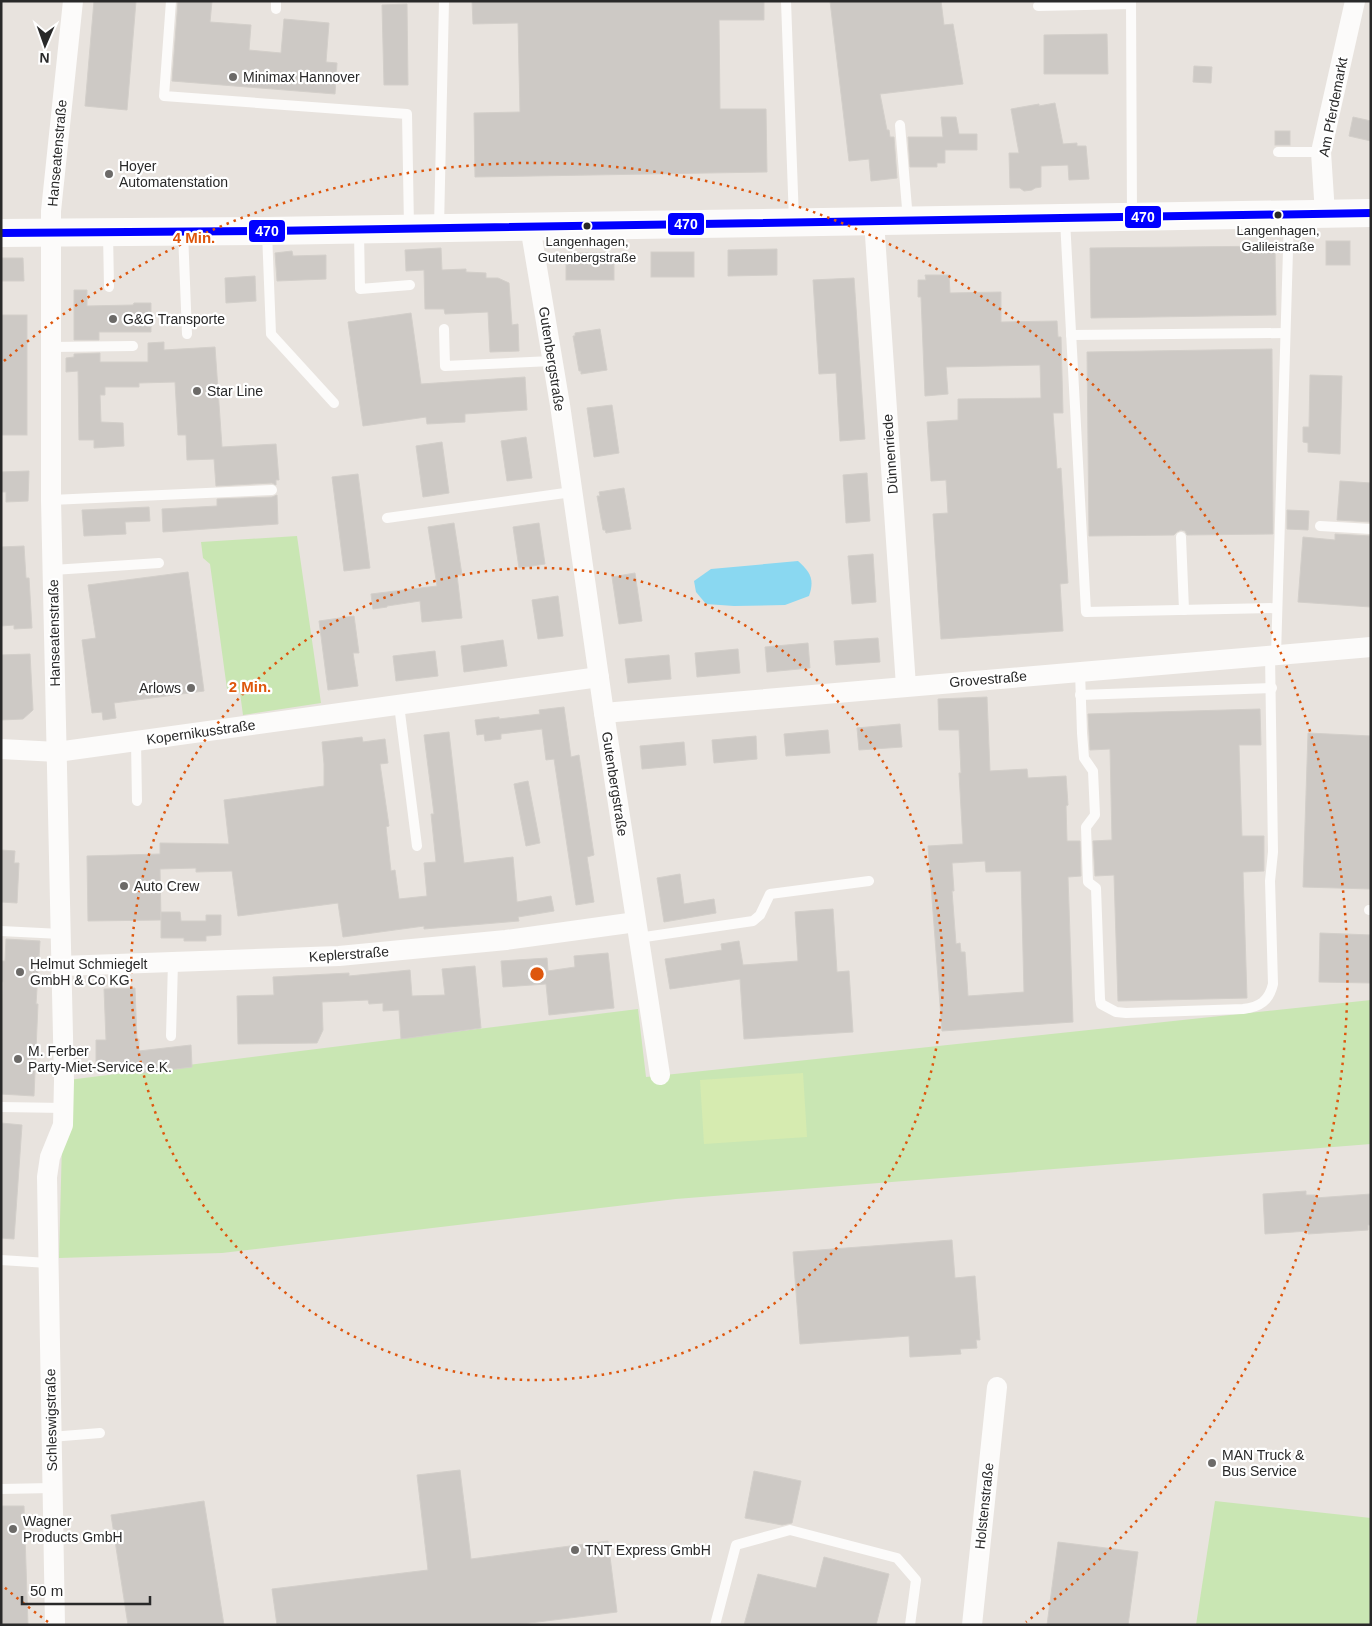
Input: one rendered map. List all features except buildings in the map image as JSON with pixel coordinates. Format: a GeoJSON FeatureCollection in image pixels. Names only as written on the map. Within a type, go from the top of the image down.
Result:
{"type":"FeatureCollection","features":[{"type":"Feature","properties":{"kind":"street","name":"Hanseatenstraße"},"geometry":{"type":"LineString","coordinates":[[48,1262],[47,1177],[50,1157],[63,1125],[64,1108],[51,500],[51,232],[52,197],[72,1]]}},
{"type":"Feature","properties":{"kind":"street","name":"Am Pferdemarkt"},"geometry":{"type":"LineString","coordinates":[[1325,214],[1321,152],[1355,1]]}},
{"type":"Feature","properties":{"kind":"street"},"geometry":{"type":"LineString","coordinates":[[1,233],[267,231],[1371,213]]}},
{"type":"Feature","properties":{"kind":"street","name":"Dünnenriede"},"geometry":{"type":"LineString","coordinates":[[874,221],[906,686]]}},
{"type":"Feature","properties":{"kind":"street","name":"Gutenbergstraße"},"geometry":{"type":"LineString","coordinates":[[530,226],[660,1075]]}},
{"type":"Feature","properties":{"kind":"street","name":"Grovestraße"},"geometry":{"type":"LineString","coordinates":[[604,713],[1371,647]]}},
{"type":"Feature","properties":{"kind":"street","name":"Kopernikusstraße"},"geometry":{"type":"LineString","coordinates":[[1,749],[57,752],[599,677]]}},
{"type":"Feature","properties":{"kind":"street","name":"Keplerstraße"},"geometry":{"type":"LineString","coordinates":[[61,966],[339,956],[526,938],[637,930]]}},
{"type":"Feature","properties":{"kind":"street","name":"Schleswigstraße"},"geometry":{"type":"LineString","coordinates":[[48,1262],[55,1625]]}},
{"type":"Feature","properties":{"kind":"street","name":"Holstenstraße"},"geometry":{"type":"LineString","coordinates":[[972,1625],[997,1387]]}},
{"type":"Feature","properties":{"kind":"lane"},"geometry":{"type":"LineString","coordinates":[[171,1],[164,96],[407,114],[409,228]]}},
{"type":"Feature","properties":{"kind":"lane"},"geometry":{"type":"LineString","coordinates":[[439,227],[444,1]]}},
{"type":"Feature","properties":{"kind":"lane"},"geometry":{"type":"LineString","coordinates":[[786,1],[794,222]]}},
{"type":"Feature","properties":{"kind":"lane"},"geometry":{"type":"LineString","coordinates":[[1038,6],[1131,3],[1132,218]]}},
{"type":"Feature","properties":{"kind":"lane"},"geometry":{"type":"LineString","coordinates":[[900,125],[908,221]]}},
{"type":"Feature","properties":{"kind":"lane"},"geometry":{"type":"LineString","coordinates":[[1278,152],[1321,152]]}},
{"type":"Feature","properties":{"kind":"lane"},"geometry":{"type":"LineString","coordinates":[[1080,672],[1084,758],[1093,771],[1095,815],[1086,827],[1088,882],[1096,888],[1101,1004],[1116,1012],[1126,1013],[1255,1008],[1267,1000],[1273,984],[1270,881],[1273,852],[1272,688],[1277,608],[1289,215]]}},
{"type":"Feature","properties":{"kind":"lane"},"geometry":{"type":"LineString","coordinates":[[1065,219],[1086,612],[1277,608]]}},
{"type":"Feature","properties":{"kind":"lane"},"geometry":{"type":"LineString","coordinates":[[359,229],[360,289],[410,286]]}},
{"type":"Feature","properties":{"kind":"lane"},"geometry":{"type":"LineString","coordinates":[[108,231],[109,287]]}},
{"type":"Feature","properties":{"kind":"lane"},"geometry":{"type":"LineString","coordinates":[[183,231],[187,334]]}},
{"type":"Feature","properties":{"kind":"lane"},"geometry":{"type":"LineString","coordinates":[[267,231],[271,334],[334,403]]}},
{"type":"Feature","properties":{"kind":"lane"},"geometry":{"type":"LineString","coordinates":[[444,329],[445,366],[552,361]]}},
{"type":"Feature","properties":{"kind":"lane"},"geometry":{"type":"LineString","coordinates":[[1071,335],[1286,333]]}},
{"type":"Feature","properties":{"kind":"lane"},"geometry":{"type":"LineString","coordinates":[[52,347],[133,346]]}},
{"type":"Feature","properties":{"kind":"lane"},"geometry":{"type":"LineString","coordinates":[[51,500],[272,490]]}},
{"type":"Feature","properties":{"kind":"lane"},"geometry":{"type":"LineString","coordinates":[[388,518],[572,492]]}},
{"type":"Feature","properties":{"kind":"lane"},"geometry":{"type":"LineString","coordinates":[[1320,526],[1371,529]]}},
{"type":"Feature","properties":{"kind":"lane"},"geometry":{"type":"LineString","coordinates":[[1182,537],[1184,610]]}},
{"type":"Feature","properties":{"kind":"lane"},"geometry":{"type":"LineString","coordinates":[[53,570],[159,563]]}},
{"type":"Feature","properties":{"kind":"lane"},"geometry":{"type":"LineString","coordinates":[[1080,696],[1272,688]]}},
{"type":"Feature","properties":{"kind":"lane"},"geometry":{"type":"LineString","coordinates":[[399,705],[417,846]]}},
{"type":"Feature","properties":{"kind":"lane"},"geometry":{"type":"LineString","coordinates":[[136,741],[137,801]]}},
{"type":"Feature","properties":{"kind":"lane"},"geometry":{"type":"LineString","coordinates":[[637,930],[753,921],[760,915],[770,894],[869,881]]}},
{"type":"Feature","properties":{"kind":"lane"},"geometry":{"type":"LineString","coordinates":[[1,931],[61,934]]}},
{"type":"Feature","properties":{"kind":"lane"},"geometry":{"type":"LineString","coordinates":[[171,1036],[173,962]]}},
{"type":"Feature","properties":{"kind":"lane"},"geometry":{"type":"LineString","coordinates":[[1,1107],[64,1108]]}},
{"type":"Feature","properties":{"kind":"lane"},"geometry":{"type":"LineString","coordinates":[[1,1260],[48,1262]]}},
{"type":"Feature","properties":{"kind":"lane"},"geometry":{"type":"LineString","coordinates":[[52,1437],[100,1433]]}},
{"type":"Feature","properties":{"kind":"lane"},"geometry":{"type":"LineString","coordinates":[[1,1489],[52,1488]]}},
{"type":"Feature","properties":{"kind":"lane"},"geometry":{"type":"LineString","coordinates":[[715,1625],[736,1545],[790,1530],[896,1558],[916,1580],[910,1625]]}},
{"type":"Feature","properties":{"kind":"green space"},"geometry":{"type":"Polygon","coordinates":[[[297,536],[321,703],[243,715],[240,693],[237,689],[227,689],[210,564],[203,558],[201,542],[297,536]]]}},
{"type":"Feature","properties":{"kind":"green space"},"geometry":{"type":"Polygon","coordinates":[[[1371,1000],[1371,1144],[676,1199],[222,1253],[59,1258],[62,1143],[68,1080],[638,1009],[646,1077],[1371,1000]]]}},
{"type":"Feature","properties":{"kind":"green space"},"geometry":{"type":"Polygon","coordinates":[[[803,1073],[807,1137],[704,1144],[700,1080],[803,1073]]]}},
{"type":"Feature","properties":{"kind":"green space"},"geometry":{"type":"Polygon","coordinates":[[[1215,1501],[1371,1518],[1371,1625],[1196,1625],[1215,1501]]]}},
{"type":"Feature","properties":{"kind":"water"},"geometry":{"type":"Polygon","coordinates":[[[798,561],[810,576],[811,590],[809,596],[785,605],[734,606],[706,604],[696,592],[694,581],[711,569],[798,561]]]}},
{"type":"Feature","properties":{"kind":"transit line","name":"470"},"geometry":{"type":"LineString","coordinates":[[1,233],[267,231],[1371,213]]}},
{"type":"Feature","properties":{"kind":"place","name":"Minimax Hannover"},"geometry":{"type":"Point","coordinates":[233,77]}},
{"type":"Feature","properties":{"kind":"place","name":"Hoyer Automatenstation"},"geometry":{"type":"Point","coordinates":[109,174]}},
{"type":"Feature","properties":{"kind":"place","name":"Langenhagen, Galileistraße"},"geometry":{"type":"Point","coordinates":[1278,215]}},
{"type":"Feature","properties":{"kind":"place","name":"Langenhagen, Gutenbergstraße"},"geometry":{"type":"Point","coordinates":[587,226]}},
{"type":"Feature","properties":{"kind":"place","name":"G&G Transporte"},"geometry":{"type":"Point","coordinates":[113,319]}},
{"type":"Feature","properties":{"kind":"place","name":"Star Line"},"geometry":{"type":"Point","coordinates":[197,391]}},
{"type":"Feature","properties":{"kind":"place","name":"Arlows"},"geometry":{"type":"Point","coordinates":[191,688]}},
{"type":"Feature","properties":{"kind":"place","name":"Auto Crew"},"geometry":{"type":"Point","coordinates":[124,886]}},
{"type":"Feature","properties":{"kind":"place","name":"Helmut Schmiegelt GmbH & Co KG"},"geometry":{"type":"Point","coordinates":[20,972]}},
{"type":"Feature","properties":{"kind":"place","name":"M. Ferber Party-Miet-Service e.K."},"geometry":{"type":"Point","coordinates":[18,1059]}},
{"type":"Feature","properties":{"kind":"place","name":"MAN Truck & Bus Service"},"geometry":{"type":"Point","coordinates":[1212,1463]}},
{"type":"Feature","properties":{"kind":"place","name":"Wagner Products GmbH"},"geometry":{"type":"Point","coordinates":[13,1529]}},
{"type":"Feature","properties":{"kind":"place","name":"TNT Express GmbH"},"geometry":{"type":"Point","coordinates":[575,1550]}}]}
